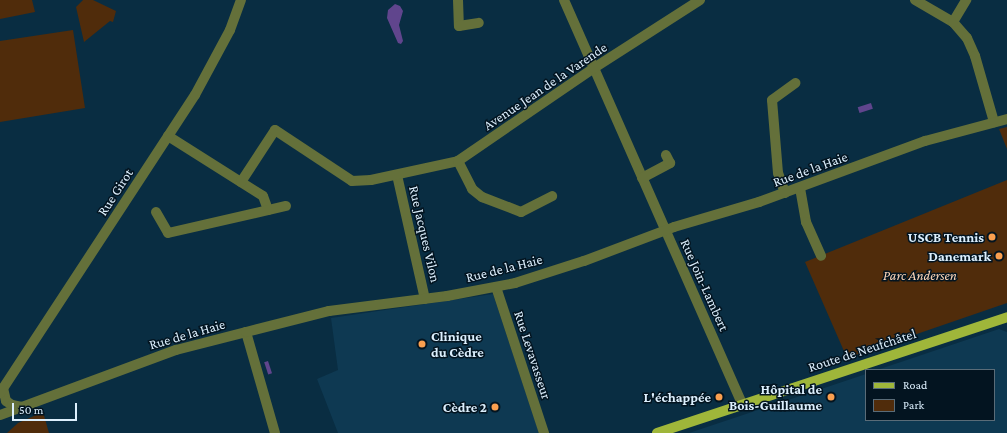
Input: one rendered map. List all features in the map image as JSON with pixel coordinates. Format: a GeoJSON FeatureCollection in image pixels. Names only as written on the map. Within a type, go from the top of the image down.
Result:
{"type":"FeatureCollection","features":[{"type":"Feature","properties":{"kind":"main road","name":"Route de Neufchâtel"},"geometry":{"type":"LineString","coordinates":[[657,433],[1007,317]]}},
{"type":"Feature","properties":{"kind":"street","name":"Rue Girot"},"geometry":{"type":"LineString","coordinates":[[2,390],[195,95],[218,55],[230,30],[241,0]]}},
{"type":"Feature","properties":{"kind":"street"},"geometry":{"type":"LineString","coordinates":[[458,0],[459,26],[479,23]]}},
{"type":"Feature","properties":{"kind":"street","name":"Rue Join-Lambert"},"geometry":{"type":"LineString","coordinates":[[564,0],[742,404]]}},
{"type":"Feature","properties":{"kind":"street","name":"Avenue Jean de la Varende"},"geometry":{"type":"LineString","coordinates":[[241,182],[275,130],[352,181],[371,180],[458,161],[594,68],[700,0]]}},
{"type":"Feature","properties":{"kind":"street"},"geometry":{"type":"LineString","coordinates":[[915,0],[953,22],[967,38],[975,56],[994,122]]}},
{"type":"Feature","properties":{"kind":"street"},"geometry":{"type":"LineString","coordinates":[[953,22],[966,0]]}},
{"type":"Feature","properties":{"kind":"street"},"geometry":{"type":"LineString","coordinates":[[785,193],[778,173],[772,100],[795,83]]}},
{"type":"Feature","properties":{"kind":"street","name":"Rue de la Haie"},"geometry":{"type":"LineString","coordinates":[[0,415],[176,350],[246,332],[329,311],[425,299],[515,283],[584,261],[666,230],[800,188],[924,141],[1007,119]]}},
{"type":"Feature","properties":{"kind":"street"},"geometry":{"type":"LineString","coordinates":[[168,136],[263,196],[268,210]]}},
{"type":"Feature","properties":{"kind":"street"},"geometry":{"type":"LineString","coordinates":[[642,178],[670,163],[666,154]]}},
{"type":"Feature","properties":{"kind":"street"},"geometry":{"type":"LineString","coordinates":[[458,161],[472,190],[482,197],[521,212],[552,196]]}},
{"type":"Feature","properties":{"kind":"street","name":"Rue Jacques Vilon"},"geometry":{"type":"LineString","coordinates":[[397,175],[425,299]]}},
{"type":"Feature","properties":{"kind":"street"},"geometry":{"type":"LineString","coordinates":[[800,188],[806,222],[821,256]]}},
{"type":"Feature","properties":{"kind":"street"},"geometry":{"type":"LineString","coordinates":[[156,212],[168,233],[286,206]]}},
{"type":"Feature","properties":{"kind":"street","name":"Rue Levavasseur"},"geometry":{"type":"LineString","coordinates":[[496,287],[544,433]]}},
{"type":"Feature","properties":{"kind":"street"},"geometry":{"type":"LineString","coordinates":[[246,332],[274,433]]}},
{"type":"Feature","properties":{"kind":"street"},"geometry":{"type":"LineString","coordinates":[[2,390],[6,400],[12,405],[22,407]]}},
{"type":"Feature","properties":{"kind":"shaded area"},"geometry":{"type":"Polygon","coordinates":[[[395,4],[400,6],[403,11],[399,25],[403,41],[401,44],[398,43],[387,18],[388,10],[395,4]]]}},
{"type":"Feature","properties":{"kind":"shaded area"},"geometry":{"type":"Polygon","coordinates":[[[871,103],[873,109],[860,113],[858,107],[871,103]]]}},
{"type":"Feature","properties":{"kind":"shaded area","name":"Clinique du Cèdre"},"geometry":{"type":"Polygon","coordinates":[[[493,294],[539,433],[338,433],[317,379],[338,370],[331,318],[493,294]]]}},
{"type":"Feature","properties":{"kind":"shaded area","name":"Hôpital de Bois-Guillaume"},"geometry":{"type":"Polygon","coordinates":[[[999,329],[1007,332],[1007,433],[689,433],[865,374],[865,421],[995,421],[995,369],[880,369],[999,329]]]}},
{"type":"Feature","properties":{"kind":"shaded area"},"geometry":{"type":"Polygon","coordinates":[[[268,361],[272,373],[268,375],[264,362],[268,361]]]}},
{"type":"Feature","properties":{"kind":"green space"},"geometry":{"type":"Polygon","coordinates":[[[0,0],[32,0],[35,12],[0,19],[0,0]]]}},
{"type":"Feature","properties":{"kind":"green space"},"geometry":{"type":"Polygon","coordinates":[[[83,0],[93,0],[116,11],[113,22],[110,21],[84,42],[76,7],[83,0]]]}},
{"type":"Feature","properties":{"kind":"green space"},"geometry":{"type":"Polygon","coordinates":[[[73,30],[85,108],[0,122],[0,41],[73,30]]]}},
{"type":"Feature","properties":{"kind":"green space"},"geometry":{"type":"Polygon","coordinates":[[[1007,127],[1007,149],[999,129],[1007,127]]]}},
{"type":"Feature","properties":{"kind":"green space","name":"Parc Andersen"},"geometry":{"type":"Polygon","coordinates":[[[1007,180],[1007,303],[847,358],[805,262],[1007,180]]]}},
{"type":"Feature","properties":{"kind":"green space"},"geometry":{"type":"Polygon","coordinates":[[[43,412],[49,433],[7,433],[18,423],[43,412]]]}},
{"type":"Feature","properties":{"kind":"place","name":"USCB Tennis"},"geometry":{"type":"Point","coordinates":[992,237]}},
{"type":"Feature","properties":{"kind":"place","name":"Danemark"},"geometry":{"type":"Point","coordinates":[999,256]}},
{"type":"Feature","properties":{"kind":"place","name":"Clinique du Cèdre"},"geometry":{"type":"Point","coordinates":[422,344]}},
{"type":"Feature","properties":{"kind":"place","name":"L'échappée"},"geometry":{"type":"Point","coordinates":[719,397]}},
{"type":"Feature","properties":{"kind":"place","name":"Hôpital de Bois-Guillaume"},"geometry":{"type":"Point","coordinates":[831,397]}},
{"type":"Feature","properties":{"kind":"place","name":"Cèdre 2"},"geometry":{"type":"Point","coordinates":[495,407]}}]}
